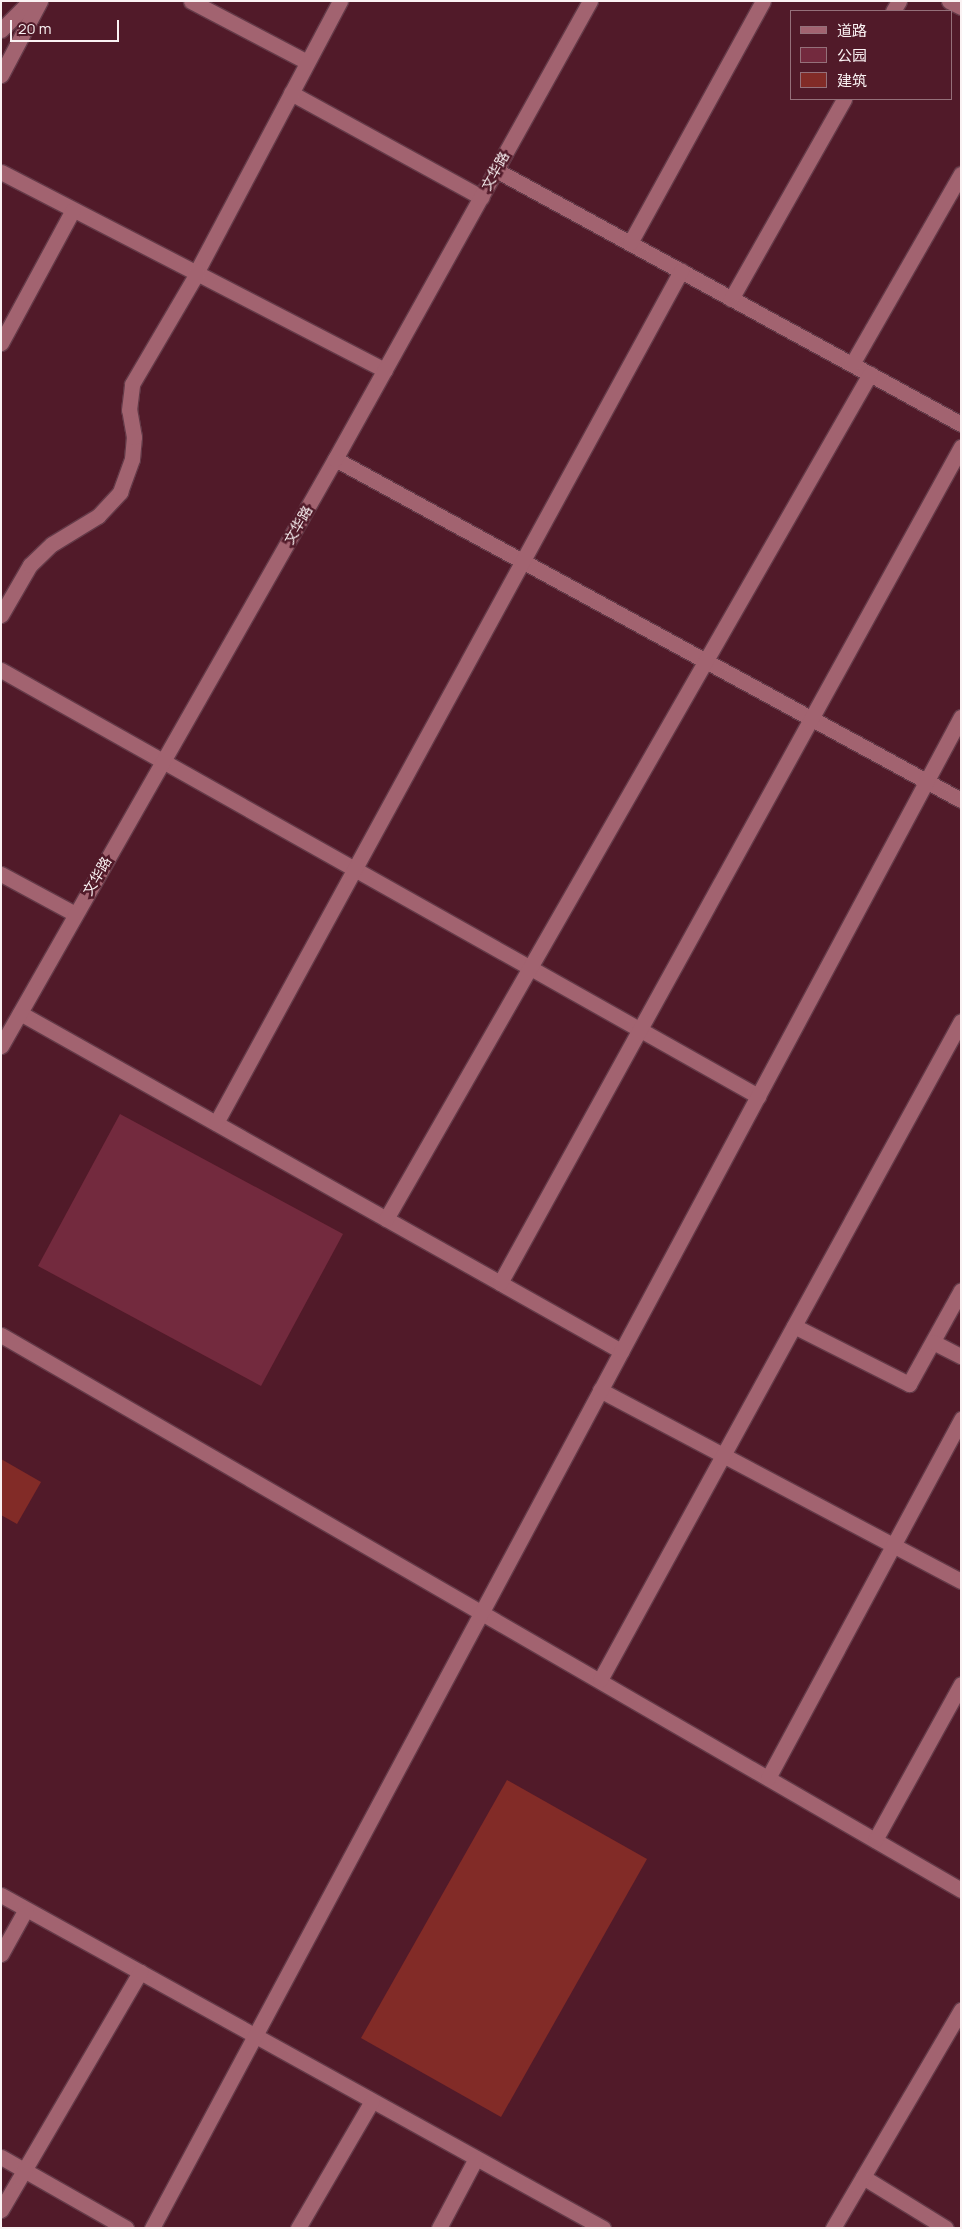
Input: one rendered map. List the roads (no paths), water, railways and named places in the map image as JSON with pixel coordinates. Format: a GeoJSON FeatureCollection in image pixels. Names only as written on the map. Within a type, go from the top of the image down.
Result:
{"type":"FeatureCollection","features":[{"type":"Feature","properties":{"kind":"street"},"geometry":{"type":"LineString","coordinates":[[1,30],[30,1]]}},
{"type":"Feature","properties":{"kind":"street"},"geometry":{"type":"LineString","coordinates":[[1,75],[40,1]]}},
{"type":"Feature","properties":{"kind":"street"},"geometry":{"type":"LineString","coordinates":[[191,1],[308,62]]}},
{"type":"Feature","properties":{"kind":"street"},"geometry":{"type":"LineString","coordinates":[[1,615],[30,565],[52,544],[98,516],[120,492],[132,459],[134,436],[129,410],[132,384],[196,273],[340,1]]}},
{"type":"Feature","properties":{"kind":"street","name":"文华路"},"geometry":{"type":"LineString","coordinates":[[1,1046],[335,459],[590,1]]}},
{"type":"Feature","properties":{"kind":"street"},"geometry":{"type":"LineString","coordinates":[[630,243],[763,1]]}},
{"type":"Feature","properties":{"kind":"street"},"geometry":{"type":"LineString","coordinates":[[949,1],[961,7]]}},
{"type":"Feature","properties":{"kind":"street"},"geometry":{"type":"LineString","coordinates":[[291,93],[481,197]]}},
{"type":"Feature","properties":{"kind":"street"},"geometry":{"type":"LineString","coordinates":[[731,299],[843,100]]}},
{"type":"Feature","properties":{"kind":"street"},"geometry":{"type":"LineString","coordinates":[[496,170],[961,424]]}},
{"type":"Feature","properties":{"kind":"street"},"geometry":{"type":"LineString","coordinates":[[1,172],[385,370]]}},
{"type":"Feature","properties":{"kind":"street"},"geometry":{"type":"LineString","coordinates":[[852,364],[961,174]]}},
{"type":"Feature","properties":{"kind":"street"},"geometry":{"type":"LineString","coordinates":[[1,342],[73,210]]}},
{"type":"Feature","properties":{"kind":"street"},"geometry":{"type":"LineString","coordinates":[[216,1123],[681,271]]}},
{"type":"Feature","properties":{"kind":"street"},"geometry":{"type":"LineString","coordinates":[[386,1219],[870,374]]}},
{"type":"Feature","properties":{"kind":"street"},"geometry":{"type":"LineString","coordinates":[[500,1283],[961,448]]}},
{"type":"Feature","properties":{"kind":"street"},"geometry":{"type":"LineString","coordinates":[[335,459],[961,800]]}},
{"type":"Feature","properties":{"kind":"street"},"geometry":{"type":"LineString","coordinates":[[1,670],[758,1096]]}},
{"type":"Feature","properties":{"kind":"street"},"geometry":{"type":"LineString","coordinates":[[152,2228],[961,718]]}},
{"type":"Feature","properties":{"kind":"street"},"geometry":{"type":"LineString","coordinates":[[1,874],[76,914]]}},
{"type":"Feature","properties":{"kind":"street"},"geometry":{"type":"LineString","coordinates":[[20,1013],[621,1351]]}},
{"type":"Feature","properties":{"kind":"street"},"geometry":{"type":"LineString","coordinates":[[600,1680],[961,1021]]}},
{"type":"Feature","properties":{"kind":"street"},"geometry":{"type":"LineString","coordinates":[[794,1326],[909,1384],[961,1290]]}},
{"type":"Feature","properties":{"kind":"street"},"geometry":{"type":"LineString","coordinates":[[1,1335],[961,1890]]}},
{"type":"Feature","properties":{"kind":"street"},"geometry":{"type":"LineString","coordinates":[[933,1342],[961,1356]]}},
{"type":"Feature","properties":{"kind":"street"},"geometry":{"type":"LineString","coordinates":[[600,1390],[961,1581]]}},
{"type":"Feature","properties":{"kind":"street"},"geometry":{"type":"LineString","coordinates":[[768,1778],[961,1419]]}},
{"type":"Feature","properties":{"kind":"street"},"geometry":{"type":"LineString","coordinates":[[875,1840],[961,1684]]}},
{"type":"Feature","properties":{"kind":"street"},"geometry":{"type":"LineString","coordinates":[[1,1895],[603,2228]]}},
{"type":"Feature","properties":{"kind":"street"},"geometry":{"type":"LineString","coordinates":[[1,1954],[26,1909]]}},
{"type":"Feature","properties":{"kind":"street"},"geometry":{"type":"LineString","coordinates":[[1,2210],[140,1972]]}},
{"type":"Feature","properties":{"kind":"street"},"geometry":{"type":"LineString","coordinates":[[832,2228],[961,2010]]}},
{"type":"Feature","properties":{"kind":"street"},"geometry":{"type":"LineString","coordinates":[[298,2228],[372,2100]]}},
{"type":"Feature","properties":{"kind":"street"},"geometry":{"type":"LineString","coordinates":[[1,2157],[126,2228]]}},
{"type":"Feature","properties":{"kind":"street"},"geometry":{"type":"LineString","coordinates":[[440,2228],[476,2158]]}},
{"type":"Feature","properties":{"kind":"street"},"geometry":{"type":"LineString","coordinates":[[862,2177],[946,2228]]}}]}
